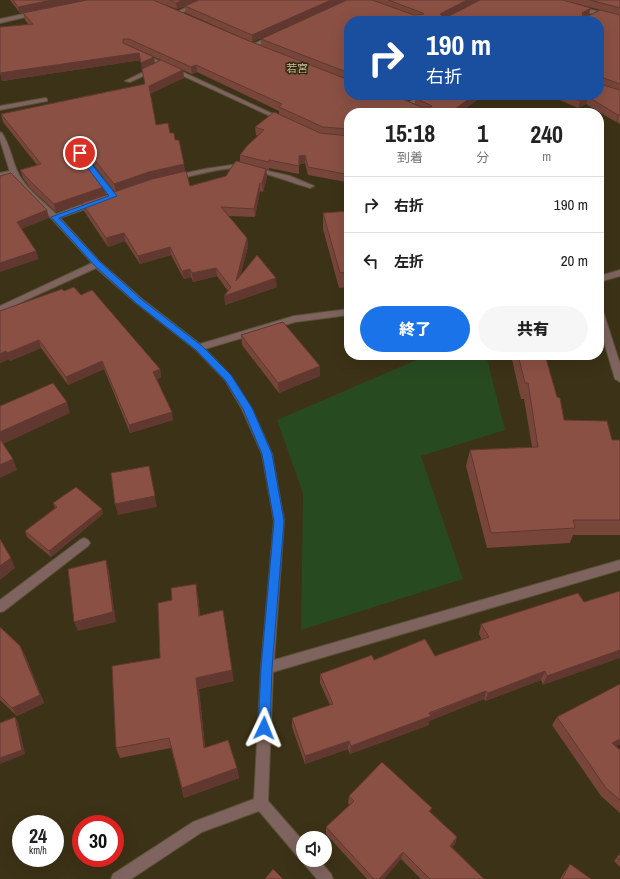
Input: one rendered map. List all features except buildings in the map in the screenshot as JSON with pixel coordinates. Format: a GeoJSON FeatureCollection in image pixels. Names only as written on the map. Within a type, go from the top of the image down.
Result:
{"type":"FeatureCollection","features":[{"type":"Feature","properties":{"kind":"street"},"geometry":{"type":"LineString","coordinates":[[177,13],[208,0]]}},
{"type":"Feature","properties":{"kind":"street"},"geometry":{"type":"LineString","coordinates":[[571,6],[620,19]]}},
{"type":"Feature","properties":{"kind":"street"},"geometry":{"type":"LineString","coordinates":[[171,10],[184,16]]}},
{"type":"Feature","properties":{"kind":"street"},"geometry":{"type":"LineString","coordinates":[[0,21],[46,12]]}},
{"type":"Feature","properties":{"kind":"street"},"geometry":{"type":"LineString","coordinates":[[592,16],[598,13]]}},
{"type":"Feature","properties":{"kind":"street"},"geometry":{"type":"LineString","coordinates":[[252,46],[279,34]]}},
{"type":"Feature","properties":{"kind":"street"},"geometry":{"type":"LineString","coordinates":[[245,43],[259,49]]}},
{"type":"Feature","properties":{"kind":"street"},"geometry":{"type":"LineString","coordinates":[[134,51],[286,121]]}},
{"type":"Feature","properties":{"kind":"street"},"geometry":{"type":"LineString","coordinates":[[128,81],[163,64]]}},
{"type":"Feature","properties":{"kind":"street"},"geometry":{"type":"LineString","coordinates":[[0,108],[45,100]]}},
{"type":"Feature","properties":{"kind":"street"},"geometry":{"type":"LineString","coordinates":[[400,103],[411,107],[418,100]]}},
{"type":"Feature","properties":{"kind":"street"},"geometry":{"type":"LineString","coordinates":[[0,134],[6,145],[14,172],[20,182],[55,217],[97,264],[139,301],[199,348],[228,378],[247,408],[267,454],[279,521],[267,668],[261,803],[296,844]]}},
{"type":"Feature","properties":{"kind":"street"},"geometry":{"type":"LineString","coordinates":[[55,217],[117,195],[80,153]]}},
{"type":"Feature","properties":{"kind":"street"},"geometry":{"type":"LineString","coordinates":[[166,180],[205,171],[238,166],[287,178],[310,186]]}},
{"type":"Feature","properties":{"kind":"street"},"geometry":{"type":"LineString","coordinates":[[0,175],[14,172]]}},
{"type":"Feature","properties":{"kind":"street"},"geometry":{"type":"LineString","coordinates":[[0,309],[97,264]]}},
{"type":"Feature","properties":{"kind":"street"},"geometry":{"type":"LineString","coordinates":[[604,277],[620,273]]}},
{"type":"Feature","properties":{"kind":"street"},"geometry":{"type":"LineString","coordinates":[[199,348],[294,319],[344,313]]}},
{"type":"Feature","properties":{"kind":"street"},"geometry":{"type":"LineString","coordinates":[[604,326],[620,379]]}},
{"type":"Feature","properties":{"kind":"street"},"geometry":{"type":"LineString","coordinates":[[0,608],[84,543]]}},
{"type":"Feature","properties":{"kind":"street"},"geometry":{"type":"LineString","coordinates":[[267,668],[620,565]]}},
{"type":"Feature","properties":{"kind":"street"},"geometry":{"type":"LineString","coordinates":[[118,879],[198,827],[261,803]]}},
{"type":"Feature","properties":{"kind":"street"},"geometry":{"type":"LineString","coordinates":[[316,867],[326,879]]}},
{"type":"Feature","properties":{"kind":"green space"},"geometry":{"type":"Polygon","coordinates":[[[416,360],[487,360],[505,430],[421,456],[463,579],[301,630],[303,493],[277,420],[416,360]]]}},
{"type":"Feature","properties":{"kind":"district","name":"若宮"},"geometry":{"type":"Point","coordinates":[297,68]}},
{"type":"Feature","properties":{"kind":"route"},"geometry":{"type":"LineString","coordinates":[[80,153],[113,196],[55,217],[97,264],[139,301],[199,348],[228,378],[247,408],[267,454],[279,521],[267,668],[264,728]]}}]}
